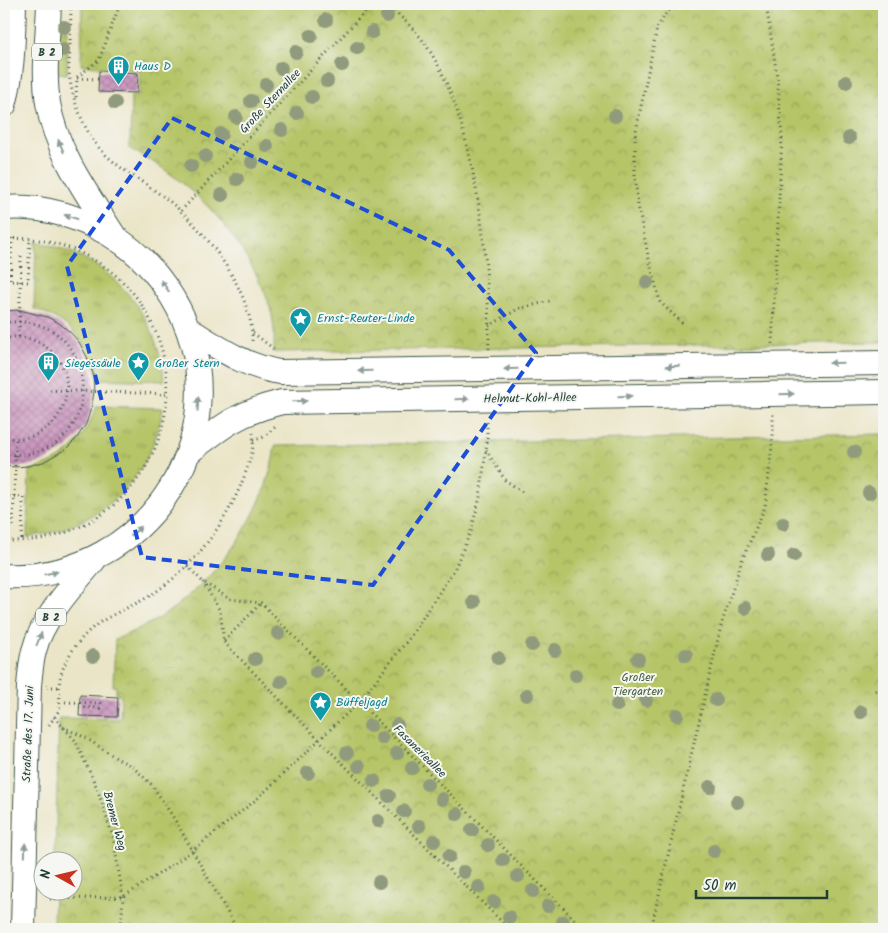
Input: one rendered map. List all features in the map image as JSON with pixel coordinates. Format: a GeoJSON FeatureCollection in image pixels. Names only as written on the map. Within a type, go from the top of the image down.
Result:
{"type":"FeatureCollection","features":[{"type":"Feature","properties":{"kind":"main road"},"geometry":{"type":"LineString","coordinates":[[4,105],[9,85],[13,46],[14,4]]}},
{"type":"Feature","properties":{"kind":"main road","name":"B 2"},"geometry":{"type":"LineString","coordinates":[[49,4],[46,87],[48,105],[56,134],[66,156],[115,238],[138,256],[159,277],[175,302],[188,329],[198,373],[198,403],[195,428],[189,452],[180,474],[168,495],[153,514],[129,536],[95,558]]}},
{"type":"Feature","properties":{"kind":"main road"},"geometry":{"type":"LineString","coordinates":[[4,208],[34,208],[55,212],[96,226],[115,238]]}},
{"type":"Feature","properties":{"kind":"main road"},"geometry":{"type":"LineString","coordinates":[[188,329],[218,349],[252,365],[264,370],[280,372],[884,363]]}},
{"type":"Feature","properties":{"kind":"main road","name":"Helmut-Kohl-Allee"},"geometry":{"type":"LineString","coordinates":[[189,452],[219,428],[239,416],[282,402],[884,392]]}},
{"type":"Feature","properties":{"kind":"main road"},"geometry":{"type":"LineString","coordinates":[[4,576],[36,576],[52,573],[95,558]]}},
{"type":"Feature","properties":{"kind":"main road","name":"Straße des 17. Juni"},"geometry":{"type":"LineString","coordinates":[[23,929],[29,701],[34,650],[42,631],[53,613],[95,558]]}},
{"type":"Feature","properties":{"kind":"path"},"geometry":{"type":"LineString","coordinates":[[71,4],[69,72],[76,101],[87,128],[101,149],[110,158],[181,212],[211,243],[228,269],[248,315],[253,333],[252,348]]}},
{"type":"Feature","properties":{"kind":"path"},"geometry":{"type":"LineString","coordinates":[[77,78],[99,60],[120,4]]}},
{"type":"Feature","properties":{"kind":"path","name":"Große Sternallee"},"geometry":{"type":"LineString","coordinates":[[181,212],[372,4]]}},
{"type":"Feature","properties":{"kind":"path"},"geometry":{"type":"LineString","coordinates":[[388,4],[425,44],[437,64],[449,87],[464,132],[479,196],[486,257],[489,350]]}},
{"type":"Feature","properties":{"kind":"path"},"geometry":{"type":"LineString","coordinates":[[677,4],[666,13],[657,28],[635,136],[638,206],[648,256],[660,302],[683,324]]}},
{"type":"Feature","properties":{"kind":"path"},"geometry":{"type":"LineString","coordinates":[[766,4],[777,76],[782,137],[772,346]]}},
{"type":"Feature","properties":{"kind":"path"},"geometry":{"type":"LineString","coordinates":[[76,101],[77,78]]}},
{"type":"Feature","properties":{"kind":"path"},"geometry":{"type":"LineString","coordinates":[[77,78],[98,79]]}},
{"type":"Feature","properties":{"kind":"path"},"geometry":{"type":"LineString","coordinates":[[68,101],[76,101]]}},
{"type":"Feature","properties":{"kind":"path"},"geometry":{"type":"LineString","coordinates":[[12,238],[10,281],[20,282],[28,282],[30,238]]}},
{"type":"Feature","properties":{"kind":"path"},"geometry":{"type":"LineString","coordinates":[[4,239],[30,238],[59,244],[87,256],[112,272],[133,293],[149,318],[161,345],[167,374],[168,394],[164,423],[154,452],[139,478],[118,501],[94,520],[66,533],[37,540],[4,541]]}},
{"type":"Feature","properties":{"kind":"path"},"geometry":{"type":"LineString","coordinates":[[19,337],[21,256]]}},
{"type":"Feature","properties":{"kind":"path"},"geometry":{"type":"LineString","coordinates":[[489,326],[518,308],[550,301]]}},
{"type":"Feature","properties":{"kind":"path"},"geometry":{"type":"LineString","coordinates":[[4,323],[19,321],[34,324],[60,337],[70,348],[77,360],[82,374],[84,391],[78,415],[72,426],[53,445],[41,451],[28,454],[4,454]]}},
{"type":"Feature","properties":{"kind":"path"},"geometry":{"type":"LineString","coordinates":[[4,339],[19,337],[38,342],[53,353],[64,370],[67,390],[63,408],[52,424],[35,435],[16,438],[4,437]]}},
{"type":"Feature","properties":{"kind":"path"},"geometry":{"type":"LineString","coordinates":[[50,390],[168,394]]}},
{"type":"Feature","properties":{"kind":"path"},"geometry":{"type":"LineString","coordinates":[[651,929],[721,626],[742,560],[765,507],[773,437],[772,406]]}},
{"type":"Feature","properties":{"kind":"path"},"geometry":{"type":"LineString","coordinates":[[82,898],[123,896],[192,851],[272,785],[359,702],[410,637],[454,570],[471,531],[480,497],[486,449],[487,418]]}},
{"type":"Feature","properties":{"kind":"path"},"geometry":{"type":"LineString","coordinates":[[48,727],[59,710],[59,687],[64,664],[85,634],[100,622],[152,594],[187,566],[212,537],[238,494],[254,446],[253,427]]}},
{"type":"Feature","properties":{"kind":"path"},"geometry":{"type":"LineString","coordinates":[[13,526],[16,438]]}},
{"type":"Feature","properties":{"kind":"path"},"geometry":{"type":"LineString","coordinates":[[486,449],[505,480],[524,493]]}},
{"type":"Feature","properties":{"kind":"path"},"geometry":{"type":"LineString","coordinates":[[4,511],[4,496],[23,497],[22,541]]}},
{"type":"Feature","properties":{"kind":"path"},"geometry":{"type":"LineString","coordinates":[[187,566],[203,582],[230,598],[261,603]]}},
{"type":"Feature","properties":{"kind":"path"},"geometry":{"type":"LineString","coordinates":[[203,582],[220,611],[224,642],[319,740],[509,929]]}},
{"type":"Feature","properties":{"kind":"path"},"geometry":{"type":"LineString","coordinates":[[224,642],[261,603]]}},
{"type":"Feature","properties":{"kind":"path","name":"Fasanerieallee"},"geometry":{"type":"LineString","coordinates":[[261,603],[584,929]]}},
{"type":"Feature","properties":{"kind":"path"},"geometry":{"type":"LineString","coordinates":[[875,691],[884,686]]}},
{"type":"Feature","properties":{"kind":"path"},"geometry":{"type":"LineString","coordinates":[[52,687],[59,687]]}},
{"type":"Feature","properties":{"kind":"path"},"geometry":{"type":"LineString","coordinates":[[65,702],[100,703],[100,708],[79,707]]}},
{"type":"Feature","properties":{"kind":"path","name":"Bremer Weg"},"geometry":{"type":"LineString","coordinates":[[54,717],[75,740],[97,788],[113,837],[123,896],[121,929]]}},
{"type":"Feature","properties":{"kind":"path"},"geometry":{"type":"LineString","coordinates":[[62,727],[86,738],[133,767],[152,785],[175,820],[237,929]]}},
{"type":"Feature","properties":{"kind":"highlighted area"},"geometry":{"type":"Polygon","coordinates":[[[172,118],[449,250],[536,353],[373,585],[142,557],[67,266],[172,118]]]}},
{"type":"Feature","properties":{"kind":"green space"},"geometry":{"type":"Polygon","coordinates":[[[82,4],[884,4],[884,342],[274,352],[274,325],[269,303],[256,274],[232,235],[203,201],[186,186],[150,160],[130,149],[131,95],[139,95],[140,71],[81,65],[82,4]]]}},
{"type":"Feature","properties":{"kind":"green space"},"geometry":{"type":"Polygon","coordinates":[[[61,19],[68,19],[67,74],[58,73],[54,55],[59,53],[61,19]]]}},
{"type":"Feature","properties":{"kind":"green space"},"geometry":{"type":"Polygon","coordinates":[[[36,242],[61,249],[85,259],[106,273],[124,289],[139,309],[151,331],[160,355],[164,381],[98,379],[89,354],[76,335],[58,320],[34,309],[36,242]]]}},
{"type":"Feature","properties":{"kind":"green space"},"geometry":{"type":"Polygon","coordinates":[[[97,406],[163,408],[157,434],[147,457],[134,478],[118,496],[99,511],[77,523],[53,532],[27,537],[29,470],[54,462],[72,448],[86,430],[97,406]]]}},
{"type":"Feature","properties":{"kind":"green space","name":"Großer Tiergarten"},"geometry":{"type":"Polygon","coordinates":[[[884,434],[884,929],[53,929],[54,900],[82,900],[82,850],[55,850],[59,718],[120,719],[121,695],[116,694],[116,686],[113,686],[115,640],[156,620],[178,605],[217,567],[235,545],[261,497],[270,472],[275,446],[884,434]]]}},
{"type":"Feature","properties":{"kind":"building","name":"Haus D"},"geometry":{"type":"Polygon","coordinates":[[[99,71],[138,73],[137,93],[98,92],[99,71]]]}},
{"type":"Feature","properties":{"kind":"building","name":"Siegessäule"},"geometry":{"type":"Polygon","coordinates":[[[20,310],[47,317],[59,323],[70,332],[79,342],[87,357],[93,373],[94,391],[86,424],[76,439],[66,449],[43,462],[15,467],[4,466],[4,311],[20,310]]]}},
{"type":"Feature","properties":{"kind":"building"},"geometry":{"type":"Polygon","coordinates":[[[80,695],[118,697],[117,717],[79,716],[80,695]]]}},
{"type":"Feature","properties":{"kind":"place","name":"Haus D"},"geometry":{"type":"Point","coordinates":[118,85]}},
{"type":"Feature","properties":{"kind":"place","name":"Ernst-Reuter-Linde"},"geometry":{"type":"Point","coordinates":[301,337]}},
{"type":"Feature","properties":{"kind":"place","name":"Siegessäule"},"geometry":{"type":"Point","coordinates":[49,382]}},
{"type":"Feature","properties":{"kind":"place","name":"Großer Stern"},"geometry":{"type":"Point","coordinates":[139,382]}},
{"type":"Feature","properties":{"kind":"place","name":"Büffeljagd"},"geometry":{"type":"Point","coordinates":[320,721]}}]}
